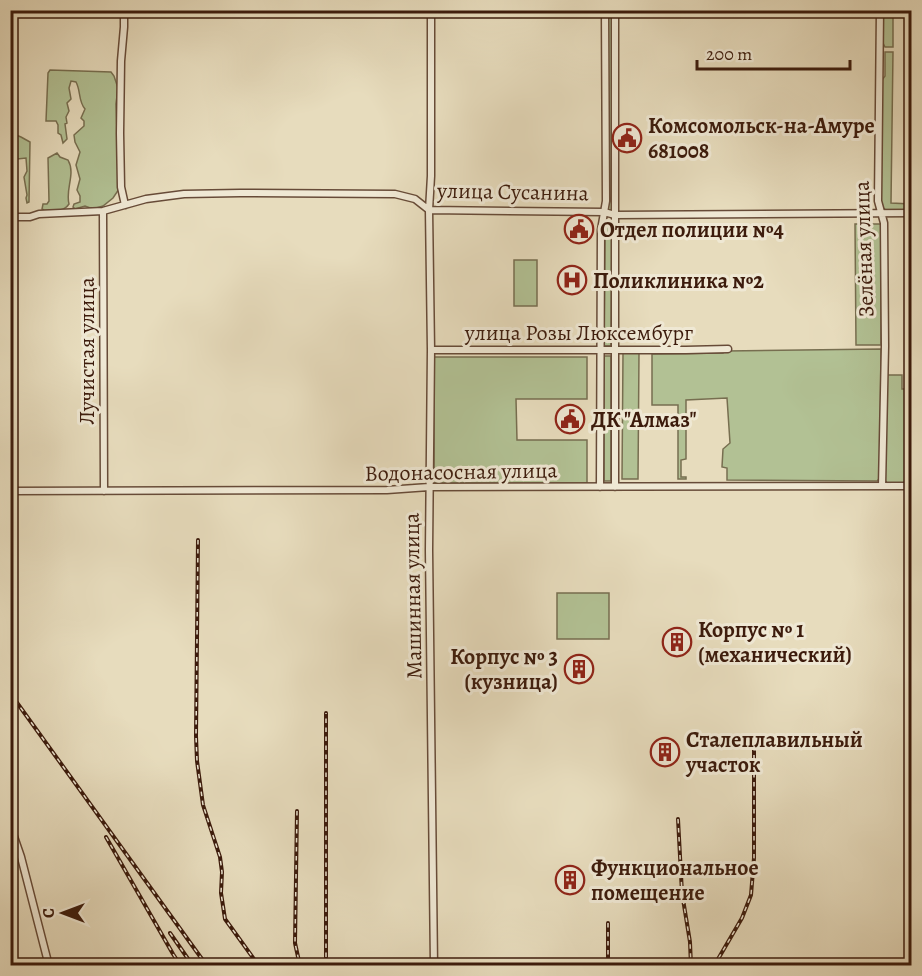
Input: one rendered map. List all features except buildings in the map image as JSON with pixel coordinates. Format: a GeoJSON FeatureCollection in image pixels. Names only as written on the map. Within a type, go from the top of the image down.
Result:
{"type":"FeatureCollection","features":[{"type":"Feature","properties":{"kind":"street"},"geometry":{"type":"LineString","coordinates":[[124,10],[120,133],[121,187],[125,205]]}},
{"type":"Feature","properties":{"kind":"street","name":"Машинная улица"},"geometry":{"type":"LineString","coordinates":[[431,10],[429,487],[434,966]]}},
{"type":"Feature","properties":{"kind":"street"},"geometry":{"type":"LineString","coordinates":[[600,487],[601,230],[606,201],[605,10]]}},
{"type":"Feature","properties":{"kind":"street"},"geometry":{"type":"LineString","coordinates":[[615,10],[615,487]]}},
{"type":"Feature","properties":{"kind":"street","name":"Зелёная улица"},"geometry":{"type":"LineString","coordinates":[[880,10],[878,201],[884,223],[885,346],[882,486]]}},
{"type":"Feature","properties":{"kind":"street","name":"улица Сусанина"},"geometry":{"type":"LineString","coordinates":[[10,217],[104,211],[146,199],[184,194],[240,193],[395,194],[415,199],[429,210],[604,212],[615,215],[912,213]]}},
{"type":"Feature","properties":{"kind":"street","name":"Лучистая улица"},"geometry":{"type":"LineString","coordinates":[[104,211],[104,491]]}},
{"type":"Feature","properties":{"kind":"street","name":"улица Розы Люксембург"},"geometry":{"type":"LineString","coordinates":[[431,350],[728,349]]}},
{"type":"Feature","properties":{"kind":"street","name":"Водонасосная улица"},"geometry":{"type":"LineString","coordinates":[[10,491],[912,486]]}},
{"type":"Feature","properties":{"kind":"street"},"geometry":{"type":"LineString","coordinates":[[10,825],[21,857],[49,966]]}},
{"type":"Feature","properties":{"kind":"green space"},"geometry":{"type":"Polygon","coordinates":[[[608,11],[613,11],[612,211],[608,209],[608,11]]]}},
{"type":"Feature","properties":{"kind":"green space"},"geometry":{"type":"Polygon","coordinates":[[[883,11],[893,11],[893,47],[885,47],[883,43],[883,11]]]}},
{"type":"Feature","properties":{"kind":"green space"},"geometry":{"type":"Polygon","coordinates":[[[885,52],[893,52],[891,203],[911,204],[911,210],[886,210],[880,201],[882,80],[885,76],[885,52]]]}},
{"type":"Feature","properties":{"kind":"green space"},"geometry":{"type":"Polygon","coordinates":[[[50,70],[111,72],[114,76],[118,88],[116,104],[119,189],[103,206],[93,209],[85,206],[75,209],[73,207],[74,204],[80,202],[77,190],[80,179],[76,165],[80,152],[74,135],[84,126],[81,118],[85,109],[81,103],[76,82],[71,81],[69,88],[71,99],[67,103],[69,111],[65,124],[67,139],[63,143],[56,121],[46,121],[50,70]]]}},
{"type":"Feature","properties":{"kind":"green space"},"geometry":{"type":"Polygon","coordinates":[[[11,133],[30,142],[29,202],[27,203],[24,177],[27,171],[26,158],[11,158],[13,147],[11,146],[11,133]]]}},
{"type":"Feature","properties":{"kind":"green space"},"geometry":{"type":"Polygon","coordinates":[[[57,153],[68,160],[70,165],[69,204],[61,210],[44,210],[42,209],[43,204],[49,201],[48,158],[57,153]]]}},
{"type":"Feature","properties":{"kind":"green space"},"geometry":{"type":"Polygon","coordinates":[[[855,224],[881,224],[881,345],[856,345],[855,224]]]}},
{"type":"Feature","properties":{"kind":"green space"},"geometry":{"type":"Polygon","coordinates":[[[605,226],[612,226],[611,346],[604,346],[605,226]]]}},
{"type":"Feature","properties":{"kind":"green space"},"geometry":{"type":"Polygon","coordinates":[[[514,260],[537,260],[537,306],[514,306],[514,260]]]}},
{"type":"Feature","properties":{"kind":"green space"},"geometry":{"type":"Polygon","coordinates":[[[881,349],[880,478],[877,481],[727,480],[727,468],[722,467],[723,449],[730,443],[727,398],[686,400],[686,459],[681,460],[681,477],[686,477],[686,479],[678,479],[678,405],[652,405],[652,354],[881,349]]]}},
{"type":"Feature","properties":{"kind":"green space"},"geometry":{"type":"Polygon","coordinates":[[[623,353],[639,353],[638,479],[622,479],[623,353]]]}},
{"type":"Feature","properties":{"kind":"green space"},"geometry":{"type":"Polygon","coordinates":[[[604,356],[611,356],[611,481],[604,481],[604,356]]]}},
{"type":"Feature","properties":{"kind":"green space"},"geometry":{"type":"Polygon","coordinates":[[[434,357],[587,357],[587,399],[516,399],[517,440],[587,440],[587,483],[434,483],[434,357]]]}},
{"type":"Feature","properties":{"kind":"green space"},"geometry":{"type":"Polygon","coordinates":[[[886,375],[902,375],[902,389],[911,389],[911,483],[887,483],[884,479],[886,375]]]}},
{"type":"Feature","properties":{"kind":"green space"},"geometry":{"type":"Polygon","coordinates":[[[557,593],[609,593],[609,639],[557,639],[557,593]]]}},
{"type":"Feature","properties":{"kind":"railway"},"geometry":{"type":"LineString","coordinates":[[198,540],[196,736],[203,805],[220,857],[221,893],[225,919],[259,966]]}},
{"type":"Feature","properties":{"kind":"railway"},"geometry":{"type":"LineString","coordinates":[[10,693],[207,966]]}},
{"type":"Feature","properties":{"kind":"railway"},"geometry":{"type":"LineString","coordinates":[[326,713],[326,966]]}},
{"type":"Feature","properties":{"kind":"railway"},"geometry":{"type":"LineString","coordinates":[[714,966],[742,918],[751,895],[754,858],[754,744]]}},
{"type":"Feature","properties":{"kind":"railway"},"geometry":{"type":"LineString","coordinates":[[297,811],[295,943],[300,966]]}},
{"type":"Feature","properties":{"kind":"railway"},"geometry":{"type":"LineString","coordinates":[[678,819],[682,893],[690,942],[691,966]]}},
{"type":"Feature","properties":{"kind":"railway"},"geometry":{"type":"LineString","coordinates":[[106,837],[181,966]]}},
{"type":"Feature","properties":{"kind":"railway"},"geometry":{"type":"LineString","coordinates":[[608,923],[608,966]]}},
{"type":"Feature","properties":{"kind":"railway"},"geometry":{"type":"LineString","coordinates":[[170,933],[193,966]]}},
{"type":"Feature","properties":{"kind":"place","name":"Комсомольск-на-Амуре 681008"},"geometry":{"type":"Point","coordinates":[627,138]}},
{"type":"Feature","properties":{"kind":"place","name":"Отдел полиции №4"},"geometry":{"type":"Point","coordinates":[579,229]}},
{"type":"Feature","properties":{"kind":"place","name":"Поликлиника №2"},"geometry":{"type":"Point","coordinates":[572,280]}},
{"type":"Feature","properties":{"kind":"place","name":"ДК \"Алмаз\""},"geometry":{"type":"Point","coordinates":[570,419]}},
{"type":"Feature","properties":{"kind":"place","name":"Корпус № 1 (механический)"},"geometry":{"type":"Point","coordinates":[677,642]}},
{"type":"Feature","properties":{"kind":"place","name":"Корпус № 3 (кузница)"},"geometry":{"type":"Point","coordinates":[579,669]}},
{"type":"Feature","properties":{"kind":"place","name":"Сталеплавильный участок"},"geometry":{"type":"Point","coordinates":[665,752]}},
{"type":"Feature","properties":{"kind":"place","name":"Функциональное помещение"},"geometry":{"type":"Point","coordinates":[570,880]}}]}
